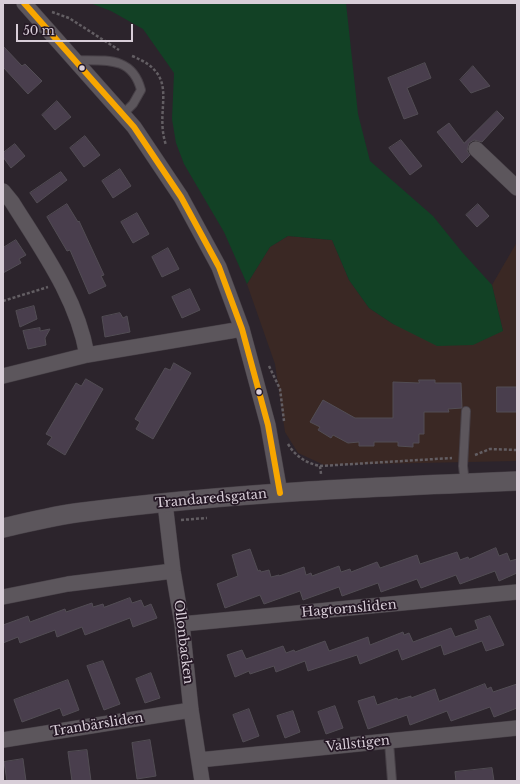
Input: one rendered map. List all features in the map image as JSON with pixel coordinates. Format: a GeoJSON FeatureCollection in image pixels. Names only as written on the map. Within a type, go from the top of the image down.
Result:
{"type":"FeatureCollection","features":[{"type":"Feature","properties":{"kind":"street"},"geometry":{"type":"LineString","coordinates":[[24,3],[134,127],[181,197],[218,267],[242,329],[268,425],[280,493]]}},
{"type":"Feature","properties":{"kind":"street"},"geometry":{"type":"LineString","coordinates":[[476,149],[517,188]]}},
{"type":"Feature","properties":{"kind":"street"},"geometry":{"type":"LineString","coordinates":[[3,191],[12,202],[60,280],[83,333],[87,355]]}},
{"type":"Feature","properties":{"kind":"street"},"geometry":{"type":"LineString","coordinates":[[3,376],[87,355],[242,329]]}},
{"type":"Feature","properties":{"kind":"street","name":"Trandaredsgatan"},"geometry":{"type":"LineString","coordinates":[[3,528],[82,512],[165,503],[280,493],[517,481]]}},
{"type":"Feature","properties":{"kind":"street","name":"Ollonbacken"},"geometry":{"type":"LineString","coordinates":[[165,503],[166,522],[182,624],[191,710],[202,781]]}},
{"type":"Feature","properties":{"kind":"street"},"geometry":{"type":"LineString","coordinates":[[3,597],[68,584],[173,571]]}},
{"type":"Feature","properties":{"kind":"street","name":"Hagtornsliden"},"geometry":{"type":"LineString","coordinates":[[182,624],[517,592]]}},
{"type":"Feature","properties":{"kind":"street","name":"Tranbärsliden"},"geometry":{"type":"LineString","coordinates":[[3,740],[191,710]]}},
{"type":"Feature","properties":{"kind":"street","name":"Vallstigen"},"geometry":{"type":"LineString","coordinates":[[199,760],[517,728]]}},
{"type":"Feature","properties":{"kind":"lane"},"geometry":{"type":"LineString","coordinates":[[74,60],[111,60],[126,67],[138,77],[141,90],[133,104],[123,114]]}},
{"type":"Feature","properties":{"kind":"lane"},"geometry":{"type":"LineString","coordinates":[[465,483],[464,457],[466,411]]}},
{"type":"Feature","properties":{"kind":"lane"},"geometry":{"type":"LineString","coordinates":[[389,742],[392,781]]}},
{"type":"Feature","properties":{"kind":"path"},"geometry":{"type":"LineString","coordinates":[[3,301],[47,288],[60,280]]}},
{"type":"Feature","properties":{"kind":"path"},"geometry":{"type":"LineString","coordinates":[[320,466],[464,457],[490,449],[517,450]]}},
{"type":"Feature","properties":{"kind":"path"},"geometry":{"type":"LineString","coordinates":[[166,522],[213,517]]}},
{"type":"Feature","properties":{"kind":"shaded area"},"geometry":{"type":"Polygon","coordinates":[[[288,236],[332,240],[349,280],[369,308],[393,324],[503,331],[492,285],[517,242],[517,461],[324,465],[298,453],[285,432],[275,364],[247,284],[270,247],[288,236]]]}},
{"type":"Feature","properties":{"kind":"green space"},"geometry":{"type":"Polygon","coordinates":[[[90,3],[346,3],[358,114],[370,161],[433,216],[462,252],[492,285],[503,331],[473,345],[437,346],[393,324],[369,308],[349,280],[332,240],[288,236],[270,247],[247,284],[224,232],[184,164],[176,143],[172,119],[174,73],[143,29],[111,11],[90,3]]]}},
{"type":"Feature","properties":{"kind":"building"},"geometry":{"type":"Polygon","coordinates":[[[3,46],[22,66],[25,64],[42,81],[28,94],[3,67],[3,46]]]}},
{"type":"Feature","properties":{"kind":"building"},"geometry":{"type":"Polygon","coordinates":[[[425,63],[431,78],[407,88],[418,114],[404,119],[388,78],[425,63]]]}},
{"type":"Feature","properties":{"kind":"building"},"geometry":{"type":"Polygon","coordinates":[[[473,66],[490,86],[471,93],[460,80],[473,66]]]}},
{"type":"Feature","properties":{"kind":"building"},"geometry":{"type":"Polygon","coordinates":[[[57,101],[71,117],[55,130],[42,115],[57,101]]]}},
{"type":"Feature","properties":{"kind":"building"},"geometry":{"type":"Polygon","coordinates":[[[497,111],[504,118],[482,142],[474,140],[469,143],[467,151],[470,155],[462,163],[437,132],[449,123],[464,143],[497,111]]]}},
{"type":"Feature","properties":{"kind":"building"},"geometry":{"type":"Polygon","coordinates":[[[85,136],[100,155],[84,167],[70,148],[85,136]]]}},
{"type":"Feature","properties":{"kind":"building"},"geometry":{"type":"Polygon","coordinates":[[[401,140],[422,166],[410,175],[389,148],[401,140]]]}},
{"type":"Feature","properties":{"kind":"building"},"geometry":{"type":"Polygon","coordinates":[[[15,144],[25,156],[11,168],[3,157],[3,153],[15,144]]]}},
{"type":"Feature","properties":{"kind":"building"},"geometry":{"type":"Polygon","coordinates":[[[120,169],[131,186],[113,198],[102,181],[120,169]]]}},
{"type":"Feature","properties":{"kind":"building"},"geometry":{"type":"Polygon","coordinates":[[[61,172],[67,180],[37,203],[30,193],[61,172]]]}},
{"type":"Feature","properties":{"kind":"building"},"geometry":{"type":"Polygon","coordinates":[[[67,204],[78,222],[79,221],[104,275],[101,276],[106,286],[89,294],[70,250],[67,251],[47,217],[67,204]]]}},
{"type":"Feature","properties":{"kind":"building"},"geometry":{"type":"Polygon","coordinates":[[[478,204],[489,216],[477,227],[466,215],[478,204]]]}},
{"type":"Feature","properties":{"kind":"building"},"geometry":{"type":"Polygon","coordinates":[[[137,213],[149,234],[133,243],[121,222],[137,213]]]}},
{"type":"Feature","properties":{"kind":"building"},"geometry":{"type":"Polygon","coordinates":[[[16,240],[26,255],[19,259],[21,263],[3,273],[3,248],[16,240]]]}},
{"type":"Feature","properties":{"kind":"building"},"geometry":{"type":"Polygon","coordinates":[[[168,248],[179,269],[162,277],[152,257],[168,248]]]}},
{"type":"Feature","properties":{"kind":"building"},"geometry":{"type":"Polygon","coordinates":[[[190,289],[200,310],[182,318],[172,297],[190,289]]]}},
{"type":"Feature","properties":{"kind":"building"},"geometry":{"type":"Polygon","coordinates":[[[34,306],[37,319],[20,327],[16,311],[34,306]]]}},
{"type":"Feature","properties":{"kind":"building"},"geometry":{"type":"Polygon","coordinates":[[[120,313],[123,318],[127,316],[130,332],[105,337],[102,317],[120,313]]]}},
{"type":"Feature","properties":{"kind":"building"},"geometry":{"type":"Polygon","coordinates":[[[40,328],[40,331],[50,329],[45,338],[46,345],[28,349],[23,331],[40,328]]]}},
{"type":"Feature","properties":{"kind":"building"},"geometry":{"type":"Polygon","coordinates":[[[174,363],[191,373],[153,439],[136,429],[140,422],[135,419],[165,368],[170,370],[174,363]]]}},
{"type":"Feature","properties":{"kind":"building"},"geometry":{"type":"Polygon","coordinates":[[[86,379],[103,389],[65,455],[47,444],[52,437],[46,434],[76,383],[81,386],[86,379]]]}},
{"type":"Feature","properties":{"kind":"building"},"geometry":{"type":"Polygon","coordinates":[[[419,380],[435,380],[435,383],[461,383],[462,408],[448,409],[449,412],[424,412],[424,434],[419,434],[419,443],[413,443],[413,447],[398,446],[398,442],[374,442],[374,446],[359,446],[359,442],[348,443],[333,435],[331,438],[318,430],[320,427],[310,422],[323,400],[355,418],[393,418],[393,382],[419,383],[419,380]]]}},
{"type":"Feature","properties":{"kind":"building"},"geometry":{"type":"Polygon","coordinates":[[[497,387],[517,387],[517,412],[497,412],[497,387]]]}},
{"type":"Feature","properties":{"kind":"building"},"geometry":{"type":"Polygon","coordinates":[[[496,548],[499,556],[507,553],[510,561],[517,559],[517,573],[499,581],[495,571],[460,584],[456,575],[421,588],[417,579],[381,592],[378,583],[342,596],[339,587],[303,600],[300,591],[264,604],[260,595],[225,608],[217,584],[238,576],[232,555],[250,549],[258,571],[260,570],[261,572],[269,570],[271,577],[279,576],[304,567],[306,575],[311,573],[312,576],[339,566],[341,572],[350,569],[351,572],[377,562],[380,568],[417,555],[420,564],[457,552],[460,560],[468,557],[469,559],[496,548]]]}},
{"type":"Feature","properties":{"kind":"building"},"geometry":{"type":"Polygon","coordinates":[[[130,598],[132,603],[141,600],[144,607],[151,604],[157,618],[133,627],[130,618],[85,635],[82,627],[57,637],[55,630],[20,643],[18,637],[3,643],[3,625],[28,616],[30,622],[65,609],[66,612],[92,603],[93,607],[103,604],[104,607],[130,598]]]}},
{"type":"Feature","properties":{"kind":"building"},"geometry":{"type":"Polygon","coordinates":[[[490,616],[504,645],[486,651],[482,641],[444,655],[441,645],[402,660],[398,649],[360,664],[357,655],[308,671],[305,661],[276,672],[274,666],[250,674],[249,671],[235,677],[227,655],[242,650],[246,659],[283,646],[286,653],[294,650],[295,652],[325,641],[329,651],[368,637],[370,645],[403,632],[404,635],[409,633],[413,642],[451,628],[455,637],[478,629],[475,621],[490,616]]]}},
{"type":"Feature","properties":{"kind":"building"},"geometry":{"type":"Polygon","coordinates":[[[103,661],[120,704],[104,710],[87,666],[103,661]]]}},
{"type":"Feature","properties":{"kind":"building"},"geometry":{"type":"Polygon","coordinates":[[[151,673],[160,698],[145,703],[136,679],[151,673]]]}},
{"type":"Feature","properties":{"kind":"building"},"geometry":{"type":"Polygon","coordinates":[[[68,680],[79,710],[63,716],[60,708],[22,722],[14,700],[68,680]]]}},
{"type":"Feature","properties":{"kind":"building"},"geometry":{"type":"Polygon","coordinates":[[[485,684],[487,689],[491,687],[493,692],[517,684],[517,708],[494,717],[490,707],[451,721],[447,711],[410,725],[407,715],[368,729],[358,701],[374,696],[377,705],[397,698],[398,700],[411,696],[411,698],[435,689],[439,701],[485,684]]]}},
{"type":"Feature","properties":{"kind":"building"},"geometry":{"type":"Polygon","coordinates":[[[335,706],[343,728],[326,734],[318,712],[335,706]]]}},
{"type":"Feature","properties":{"kind":"building"},"geometry":{"type":"Polygon","coordinates":[[[249,709],[259,736],[243,742],[233,715],[249,709]]]}},
{"type":"Feature","properties":{"kind":"building"},"geometry":{"type":"Polygon","coordinates":[[[293,711],[300,732],[285,738],[277,716],[293,711]]]}},
{"type":"Feature","properties":{"kind":"building"},"geometry":{"type":"Polygon","coordinates":[[[150,740],[156,776],[137,779],[132,743],[150,740]]]}},
{"type":"Feature","properties":{"kind":"building"},"geometry":{"type":"Polygon","coordinates":[[[87,750],[91,781],[72,781],[68,752],[87,750]]]}},
{"type":"Feature","properties":{"kind":"building"},"geometry":{"type":"Polygon","coordinates":[[[23,759],[26,781],[7,781],[4,762],[23,759]]]}},
{"type":"Feature","properties":{"kind":"building"},"geometry":{"type":"Polygon","coordinates":[[[492,768],[494,781],[456,781],[455,772],[492,768]]]}},
{"type":"Feature","properties":{"kind":"transit line"},"geometry":{"type":"LineString","coordinates":[[24,3],[134,127],[181,197],[219,267],[242,329],[268,425],[280,493]]}}]}
